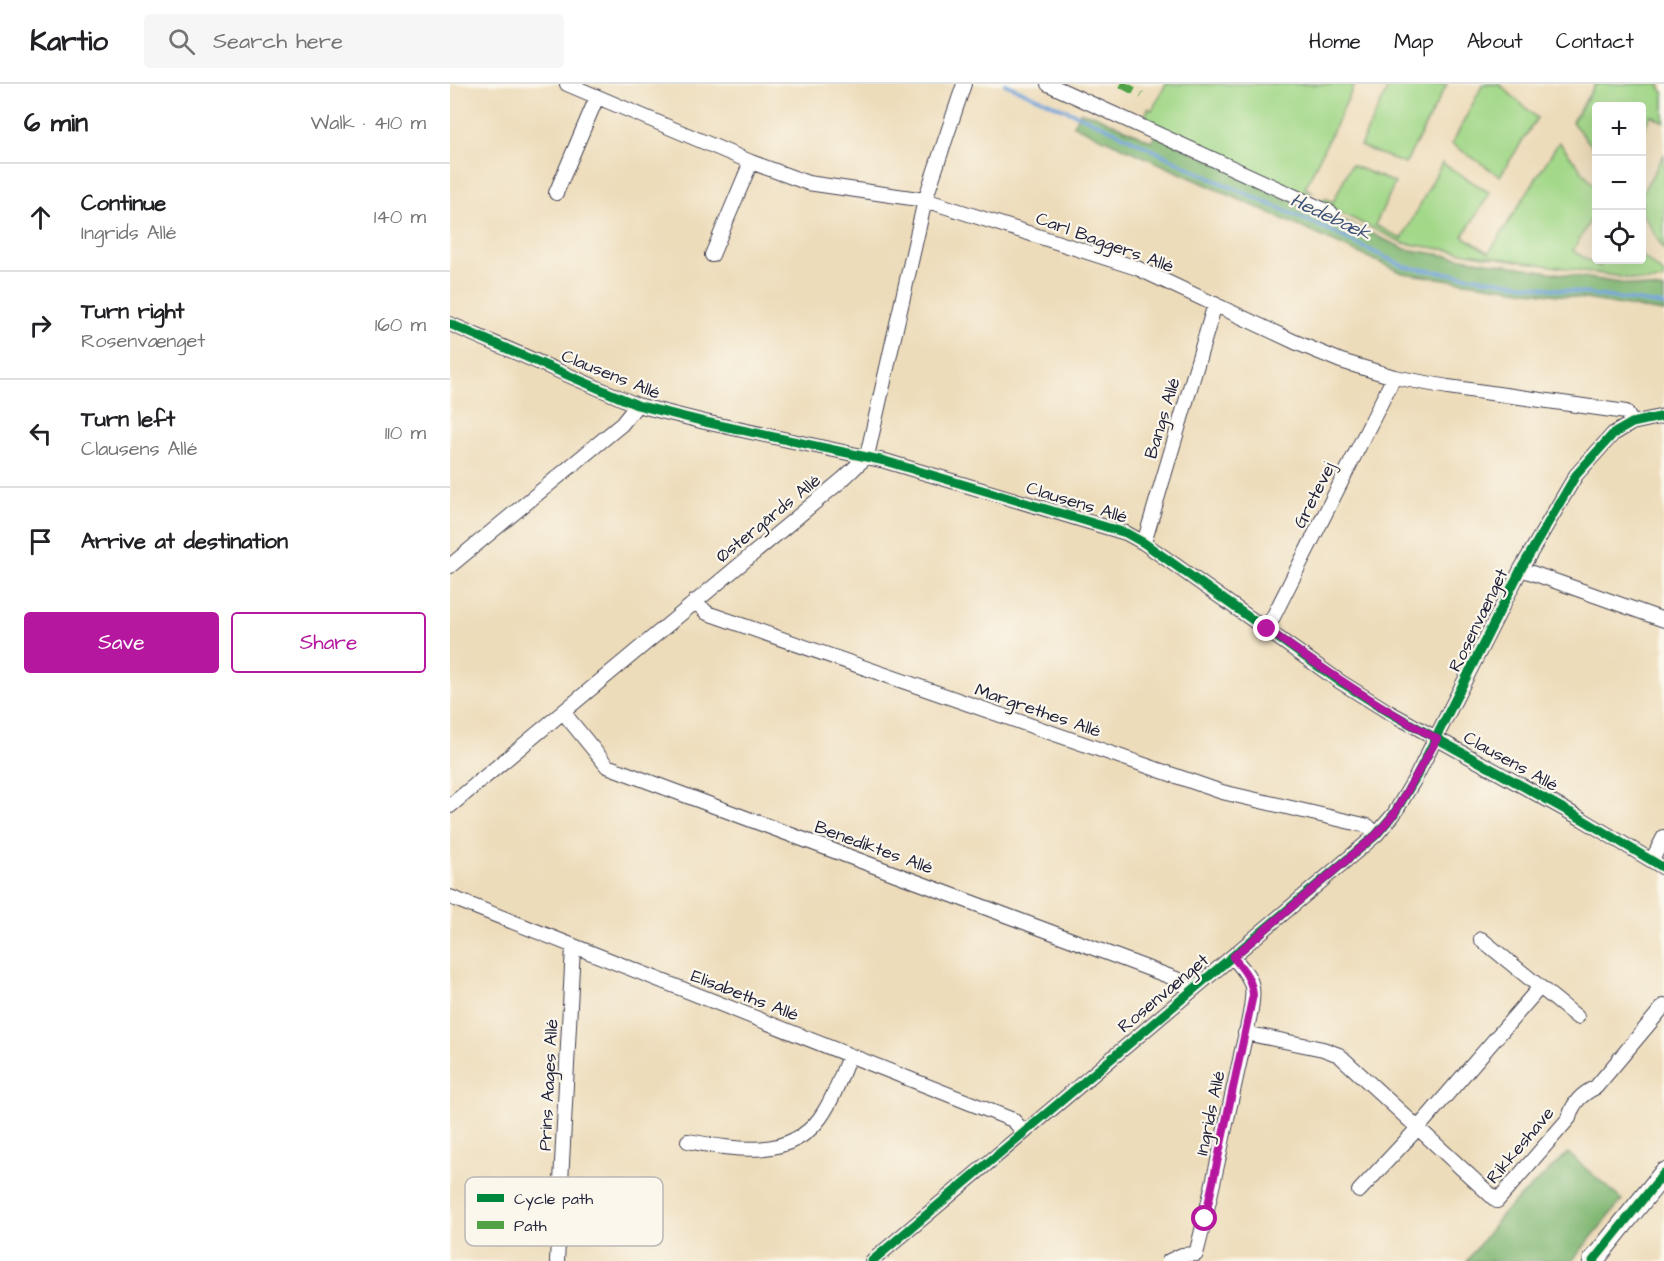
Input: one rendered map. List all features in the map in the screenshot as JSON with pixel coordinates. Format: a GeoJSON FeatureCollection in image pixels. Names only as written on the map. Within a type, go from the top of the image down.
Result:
{"type":"FeatureCollection","features":[{"type":"Feature","properties":{"kind":"main road"},"geometry":{"type":"LineString","coordinates":[[1593,1261],[1664,1173]]}},
{"type":"Feature","properties":{"kind":"street","name":"Carl Baggers Allé"},"geometry":{"type":"LineString","coordinates":[[567,84],[751,162],[808,183],[925,200],[1137,268],[1332,357],[1394,376],[1448,387],[1626,412],[1632,423]]}},
{"type":"Feature","properties":{"kind":"street"},"geometry":{"type":"LineString","coordinates":[[867,456],[925,200],[964,84]]}},
{"type":"Feature","properties":{"kind":"street"},"geometry":{"type":"LineString","coordinates":[[1048,84],[1331,213]]}},
{"type":"Feature","properties":{"kind":"street"},"geometry":{"type":"LineString","coordinates":[[556,193],[597,97]]}},
{"type":"Feature","properties":{"kind":"street"},"geometry":{"type":"LineString","coordinates":[[712,255],[751,162]]}},
{"type":"Feature","properties":{"kind":"street","name":"Bangs Allé"},"geometry":{"type":"LineString","coordinates":[[1144,543],[1215,304]]}},
{"type":"Feature","properties":{"kind":"street","name":"Clausens Allé"},"geometry":{"type":"LineString","coordinates":[[450,324],[637,405],[705,422],[867,456],[1126,533],[1144,543],[1339,681],[1387,711],[1582,819],[1658,864]]}},
{"type":"Feature","properties":{"kind":"street","name":"Gretevej"},"geometry":{"type":"LineString","coordinates":[[1267,629],[1394,376]]}},
{"type":"Feature","properties":{"kind":"street"},"geometry":{"type":"LineString","coordinates":[[450,566],[622,424],[637,405]]}},
{"type":"Feature","properties":{"kind":"street"},"geometry":{"type":"LineString","coordinates":[[1632,423],[1664,416]]}},
{"type":"Feature","properties":{"kind":"street","name":"Rosenvænget"},"geometry":{"type":"LineString","coordinates":[[872,1261],[1023,1131],[1376,835],[1394,814],[1437,739],[1521,568],[1576,475],[1613,434],[1632,423]]}},
{"type":"Feature","properties":{"kind":"street","name":"Østergårds Allé"},"geometry":{"type":"LineString","coordinates":[[450,806],[843,479],[867,456]]}},
{"type":"Feature","properties":{"kind":"street"},"geometry":{"type":"LineString","coordinates":[[1521,568],[1664,620]]}},
{"type":"Feature","properties":{"kind":"street","name":"Margrethes Allé"},"geometry":{"type":"LineString","coordinates":[[695,601],[707,613],[1025,725],[1222,792],[1368,826],[1376,835]]}},
{"type":"Feature","properties":{"kind":"street","name":"Benediktes Allé"},"geometry":{"type":"LineString","coordinates":[[563,712],[607,766],[1179,980],[1191,991]]}},
{"type":"Feature","properties":{"kind":"street"},"geometry":{"type":"LineString","coordinates":[[1658,864],[1664,837]]}},
{"type":"Feature","properties":{"kind":"street","name":"Elisabeths Allé"},"geometry":{"type":"LineString","coordinates":[[450,897],[1013,1120],[1023,1131]]}},
{"type":"Feature","properties":{"kind":"street"},"geometry":{"type":"LineString","coordinates":[[1481,939],[1577,1017]]}},
{"type":"Feature","properties":{"kind":"street","name":"Prins Aages Allé"},"geometry":{"type":"LineString","coordinates":[[561,1177],[573,947]]}},
{"type":"Feature","properties":{"kind":"street","name":"Ingrids Allé"},"geometry":{"type":"LineString","coordinates":[[1169,1261],[1182,1255],[1196,1258],[1253,995],[1252,985],[1246,973],[1233,957]]}},
{"type":"Feature","properties":{"kind":"street"},"geometry":{"type":"LineString","coordinates":[[1359,1191],[1418,1128],[1540,987]]}},
{"type":"Feature","properties":{"kind":"street","name":"Rikkeshave"},"geometry":{"type":"LineString","coordinates":[[1245,1033],[1323,1049],[1339,1055],[1497,1201],[1569,1118],[1572,1107],[1583,1093],[1596,1087],[1664,1006]]}},
{"type":"Feature","properties":{"kind":"street"},"geometry":{"type":"LineString","coordinates":[[688,1141],[727,1148],[769,1149],[792,1142],[811,1130],[821,1117],[849,1056]]}},
{"type":"Feature","properties":{"kind":"street","name":"Prins Aages Allé"},"geometry":{"type":"LineString","coordinates":[[557,1261],[558,1246]]}},
{"type":"Feature","properties":{"kind":"green space"},"geometry":{"type":"Polygon","coordinates":[[[1166,84],[1355,84],[1305,188],[1313,192],[1300,193],[1149,123],[1146,114],[1148,108],[1152,110],[1166,84]]]}},
{"type":"Feature","properties":{"kind":"green space"},"geometry":{"type":"Polygon","coordinates":[[[1390,84],[1447,84],[1405,164],[1360,146],[1390,84]]]}},
{"type":"Feature","properties":{"kind":"green space"},"geometry":{"type":"Polygon","coordinates":[[[1483,84],[1499,84],[1537,118],[1500,176],[1452,144],[1483,84]]]}},
{"type":"Feature","properties":{"kind":"green space"},"geometry":{"type":"Polygon","coordinates":[[[1596,84],[1659,84],[1664,94],[1664,122],[1651,115],[1646,124],[1646,102],[1592,102],[1592,146],[1572,122],[1596,84]]]}},
{"type":"Feature","properties":{"kind":"green space"},"geometry":{"type":"Polygon","coordinates":[[[1080,112],[1095,115],[1151,141],[1156,135],[1405,249],[1664,290],[1664,312],[1403,273],[1073,125],[1080,112]]]}},
{"type":"Feature","properties":{"kind":"green space"},"geometry":{"type":"Polygon","coordinates":[[[1559,142],[1592,183],[1592,217],[1573,251],[1600,267],[1602,264],[1646,264],[1646,259],[1664,274],[1664,279],[1640,281],[1403,243],[1322,204],[1325,198],[1333,202],[1351,165],[1395,183],[1375,225],[1402,239],[1442,163],[1490,193],[1463,236],[1489,253],[1559,142]]]}},
{"type":"Feature","properties":{"kind":"green space"},"geometry":{"type":"Polygon","coordinates":[[[1664,155],[1664,250],[1646,220],[1646,186],[1664,155]]]}},
{"type":"Feature","properties":{"kind":"green space"},"geometry":{"type":"Polygon","coordinates":[[[1568,1153],[1622,1200],[1572,1261],[1467,1261],[1503,1213],[1568,1153]]]}},
{"type":"Feature","properties":{"kind":"waterway","name":"Hedebæk"},"geometry":{"type":"LineString","coordinates":[[1005,84],[1106,127],[1212,179],[1318,225],[1405,267],[1664,305]]}},
{"type":"Feature","properties":{"kind":"marked path"},"geometry":{"type":"LineString","coordinates":[[1121,84],[1142,95]]}},
{"type":"Feature","properties":{"kind":"cycle path"},"geometry":{"type":"LineString","coordinates":[[450,324],[637,405],[885,461],[1126,533],[1144,543],[1339,681],[1387,711],[1582,819],[1664,868]]}},
{"type":"Feature","properties":{"kind":"cycle path"},"geometry":{"type":"LineString","coordinates":[[872,1261],[1376,835],[1394,814],[1416,777],[1521,569],[1576,475],[1613,434],[1632,423],[1664,416]]}},
{"type":"Feature","properties":{"kind":"cycle path"},"geometry":{"type":"LineString","coordinates":[[1593,1261],[1664,1173]]}},
{"type":"Feature","properties":{"kind":"route"},"geometry":{"type":"LineString","coordinates":[[1205,1219],[1253,995],[1252,985],[1246,973],[1233,957],[1376,835],[1394,814],[1437,739],[1339,681],[1267,629]]}}]}
